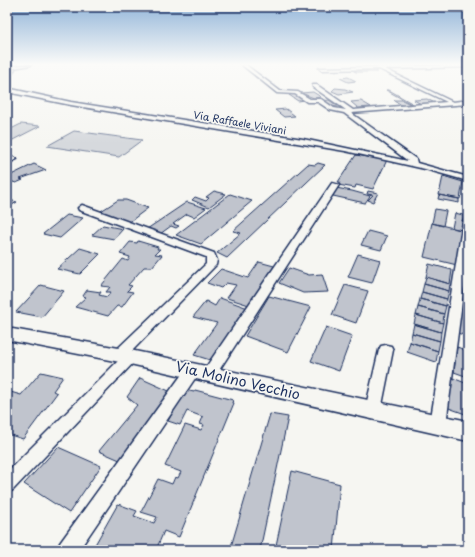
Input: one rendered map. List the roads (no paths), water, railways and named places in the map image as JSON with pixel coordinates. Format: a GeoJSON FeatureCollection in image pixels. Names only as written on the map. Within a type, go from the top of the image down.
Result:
{"type":"FeatureCollection","features":[{"type":"Feature","properties":{"kind":"street","name":"Via Raffaele Viviani"},"geometry":{"type":"LineString","coordinates":[[12,91],[73,104],[361,153],[414,164],[468,179]]}},
{"type":"Feature","properties":{"kind":"street"},"geometry":{"type":"LineString","coordinates":[[278,91],[296,92],[310,101],[319,100],[332,109],[349,112],[468,102]]}},
{"type":"Feature","properties":{"kind":"street"},"geometry":{"type":"LineString","coordinates":[[322,91],[413,161],[414,164]]}},
{"type":"Feature","properties":{"kind":"street"},"geometry":{"type":"LineString","coordinates":[[428,91],[453,103]]}},
{"type":"Feature","properties":{"kind":"street"},"geometry":{"type":"LineString","coordinates":[[67,550],[201,372],[334,184]]}},
{"type":"Feature","properties":{"kind":"street"},"geometry":{"type":"LineString","coordinates":[[7,484],[212,265],[210,255],[82,208]]}},
{"type":"Feature","properties":{"kind":"street"},"geometry":{"type":"LineString","coordinates":[[438,424],[468,221]]}},
{"type":"Feature","properties":{"kind":"street","name":"Via Molino Vecchio"},"geometry":{"type":"LineString","coordinates":[[7,334],[126,356],[468,431]]}},
{"type":"Feature","properties":{"kind":"street"},"geometry":{"type":"LineString","coordinates":[[373,410],[386,350]]}}]}
